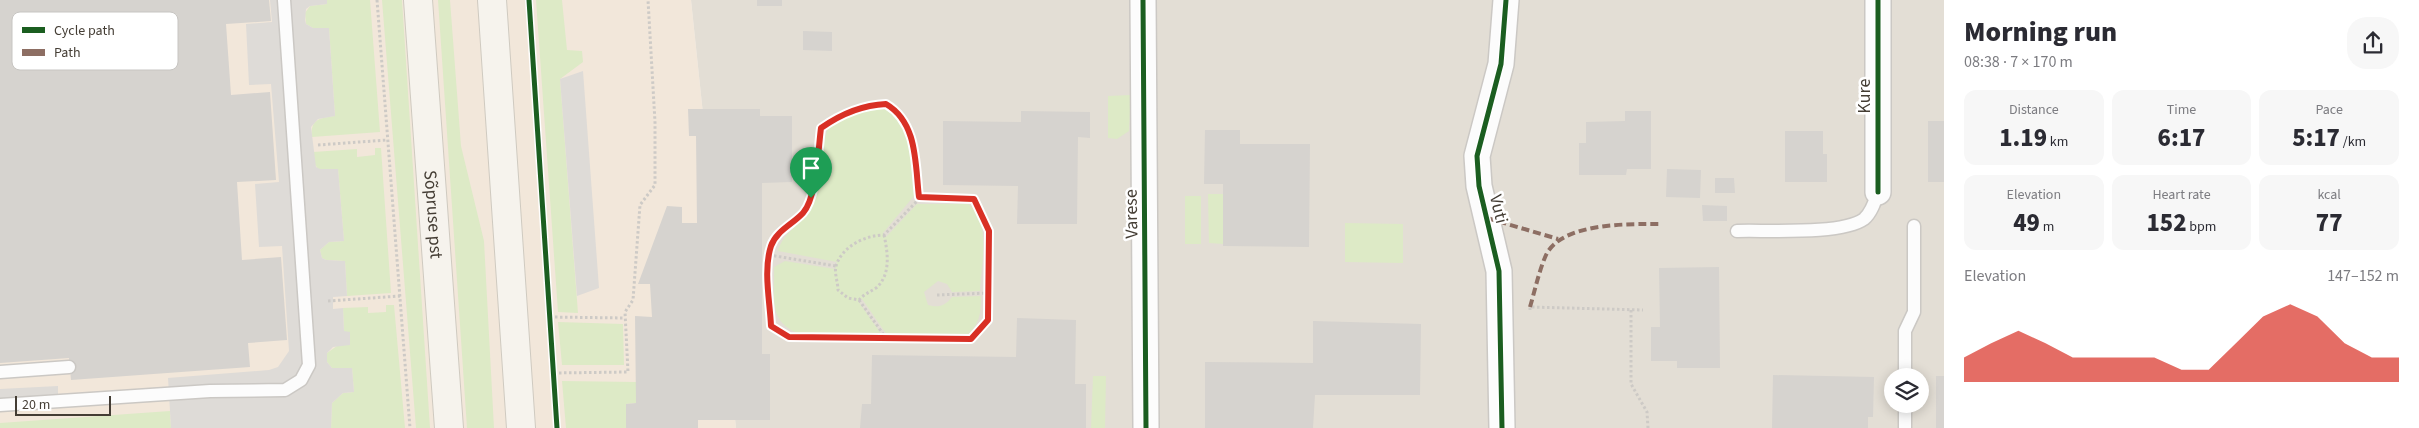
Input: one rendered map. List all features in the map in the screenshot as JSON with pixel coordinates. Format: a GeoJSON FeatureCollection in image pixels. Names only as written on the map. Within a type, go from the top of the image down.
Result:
{"type":"FeatureCollection","features":[{"type":"Feature","properties":{"kind":"main road","name":"Sõpruse pst"},"geometry":{"type":"LineString","coordinates":[[418,0],[449,428]]}},
{"type":"Feature","properties":{"kind":"main road"},"geometry":{"type":"LineString","coordinates":[[492,0],[521,428]]}},
{"type":"Feature","properties":{"kind":"street","name":"Varese"},"geometry":{"type":"LineString","coordinates":[[1143,0],[1146,428]]}},
{"type":"Feature","properties":{"kind":"street","name":"Vuti"},"geometry":{"type":"LineString","coordinates":[[1502,428],[1499,272],[1479,186],[1477,156],[1501,64],[1506,0]]}},
{"type":"Feature","properties":{"kind":"street","name":"Kure"},"geometry":{"type":"LineString","coordinates":[[1878,0],[1878,192]]}},
{"type":"Feature","properties":{"kind":"lane"},"geometry":{"type":"LineString","coordinates":[[0,405],[210,391],[285,390],[301,380],[310,365],[284,0]]}},
{"type":"Feature","properties":{"kind":"lane","name":"Kure"},"geometry":{"type":"LineString","coordinates":[[1737,231],[1847,226],[1864,219],[1872,209],[1878,192]]}},
{"type":"Feature","properties":{"kind":"lane"},"geometry":{"type":"LineString","coordinates":[[1905,368],[1905,331],[1914,312],[1914,226]]}},
{"type":"Feature","properties":{"kind":"lane"},"geometry":{"type":"LineString","coordinates":[[0,372],[69,367]]}},
{"type":"Feature","properties":{"kind":"lane"},"geometry":{"type":"LineString","coordinates":[[1905,413],[1905,428]]}},
{"type":"Feature","properties":{"kind":"path"},"geometry":{"type":"LineString","coordinates":[[377,0],[410,428]]}},
{"type":"Feature","properties":{"kind":"path"},"geometry":{"type":"LineString","coordinates":[[554,374],[628,372],[624,312],[634,300],[640,205],[655,185],[655,122],[648,0]]}},
{"type":"Feature","properties":{"kind":"path"},"geometry":{"type":"LineString","coordinates":[[886,339],[859,300],[848,298],[838,290],[836,266],[845,253],[858,242],[871,235],[884,235],[920,198],[974,199],[989,231],[988,320],[971,339],[886,339],[789,337],[771,326],[769,255],[771,245],[779,234],[804,213],[811,198],[821,128],[839,116],[867,105],[886,104],[898,111],[912,135],[920,198]]}},
{"type":"Feature","properties":{"kind":"path"},"geometry":{"type":"LineString","coordinates":[[294,147],[387,140]]}},
{"type":"Feature","properties":{"kind":"path"},"geometry":{"type":"LineString","coordinates":[[859,300],[876,288],[886,276],[887,248],[884,235]]}},
{"type":"Feature","properties":{"kind":"path"},"geometry":{"type":"LineString","coordinates":[[769,255],[836,266]]}},
{"type":"Feature","properties":{"kind":"path"},"geometry":{"type":"LineString","coordinates":[[937,295],[988,294]]}},
{"type":"Feature","properties":{"kind":"path"},"geometry":{"type":"LineString","coordinates":[[305,302],[400,296]]}},
{"type":"Feature","properties":{"kind":"path"},"geometry":{"type":"LineString","coordinates":[[1530,317],[1530,307],[1643,310]]}},
{"type":"Feature","properties":{"kind":"path"},"geometry":{"type":"LineString","coordinates":[[549,308],[550,327]]}},
{"type":"Feature","properties":{"kind":"path"},"geometry":{"type":"LineString","coordinates":[[1631,310],[1631,384],[1647,412],[1648,428]]}},
{"type":"Feature","properties":{"kind":"path"},"geometry":{"type":"LineString","coordinates":[[550,318],[625,318]]}},
{"type":"Feature","properties":{"kind":"path"},"geometry":{"type":"LineString","coordinates":[[553,364],[554,382]]}},
{"type":"Feature","properties":{"kind":"shaded area"},"geometry":{"type":"Polygon","coordinates":[[[0,0],[691,0],[736,428],[0,428],[0,0]]]}},
{"type":"Feature","properties":{"kind":"shaded area"},"geometry":{"type":"Polygon","coordinates":[[[270,0],[327,0],[327,4],[310,6],[306,9],[305,20],[306,24],[313,28],[329,28],[335,116],[318,119],[311,127],[316,167],[320,169],[338,169],[344,241],[329,242],[320,250],[322,258],[326,260],[345,261],[347,296],[333,297],[333,309],[343,308],[344,331],[350,332],[350,345],[333,347],[327,353],[327,362],[332,368],[352,368],[354,392],[343,393],[332,403],[331,428],[171,428],[168,378],[269,370],[278,367],[289,351],[282,246],[259,247],[255,184],[279,182],[271,84],[249,85],[246,24],[272,22],[270,0]]]}},
{"type":"Feature","properties":{"kind":"shaded area"},"geometry":{"type":"Polygon","coordinates":[[[691,0],[1944,0],[1944,428],[736,428],[691,0]]]}},
{"type":"Feature","properties":{"kind":"shaded area"},"geometry":{"type":"Polygon","coordinates":[[[583,71],[599,288],[577,296],[560,79],[583,71]]]}},
{"type":"Feature","properties":{"kind":"shaded area"},"geometry":{"type":"Polygon","coordinates":[[[58,386],[58,398],[0,401],[0,389],[58,386]]]}},
{"type":"Feature","properties":{"kind":"green space"},"geometry":{"type":"Polygon","coordinates":[[[327,0],[370,0],[380,132],[312,137],[313,126],[317,120],[335,116],[329,28],[313,28],[306,24],[305,13],[310,6],[327,4],[327,0]]]}},
{"type":"Feature","properties":{"kind":"green space"},"geometry":{"type":"Polygon","coordinates":[[[382,0],[402,0],[430,428],[416,428],[382,0]]]}},
{"type":"Feature","properties":{"kind":"green space"},"geometry":{"type":"Polygon","coordinates":[[[438,0],[450,0],[461,146],[484,241],[494,428],[467,428],[438,0]]]}},
{"type":"Feature","properties":{"kind":"green space"},"geometry":{"type":"Polygon","coordinates":[[[536,0],[562,0],[567,50],[582,51],[583,62],[560,79],[578,313],[558,312],[536,0]]]}},
{"type":"Feature","properties":{"kind":"green space"},"geometry":{"type":"Polygon","coordinates":[[[1131,95],[1129,131],[1117,139],[1108,138],[1108,96],[1131,95]]]}},
{"type":"Feature","properties":{"kind":"green space"},"geometry":{"type":"Polygon","coordinates":[[[885,108],[896,113],[909,140],[914,196],[883,233],[886,237],[917,204],[968,204],[975,211],[980,221],[983,232],[983,257],[980,291],[952,292],[947,284],[938,281],[924,292],[928,305],[935,306],[942,306],[952,297],[981,296],[979,318],[975,327],[967,335],[887,335],[862,299],[858,301],[882,335],[798,333],[781,322],[777,314],[774,297],[774,267],[785,261],[835,269],[837,262],[778,251],[785,238],[810,209],[813,202],[828,127],[841,118],[855,113],[869,109],[885,108]]]}},
{"type":"Feature","properties":{"kind":"green space"},"geometry":{"type":"Polygon","coordinates":[[[375,148],[381,148],[391,293],[347,296],[345,261],[326,260],[322,258],[320,250],[329,242],[344,241],[338,169],[318,169],[314,163],[313,152],[357,149],[357,157],[375,155],[375,148]]]}},
{"type":"Feature","properties":{"kind":"green space"},"geometry":{"type":"Polygon","coordinates":[[[1208,194],[1223,194],[1223,244],[1209,243],[1208,194]]]}},
{"type":"Feature","properties":{"kind":"green space"},"geometry":{"type":"Polygon","coordinates":[[[1185,196],[1201,196],[1201,244],[1185,244],[1185,196]]]}},
{"type":"Feature","properties":{"kind":"green space"},"geometry":{"type":"Polygon","coordinates":[[[1345,223],[1403,224],[1403,263],[1345,262],[1345,223]]]}},
{"type":"Feature","properties":{"kind":"green space"},"geometry":{"type":"Polygon","coordinates":[[[386,305],[394,305],[405,428],[331,428],[332,403],[343,393],[354,392],[352,368],[332,368],[327,362],[327,353],[337,346],[344,332],[343,308],[368,307],[368,313],[386,312],[386,305]]]}},
{"type":"Feature","properties":{"kind":"green space"},"geometry":{"type":"Polygon","coordinates":[[[558,322],[623,324],[624,365],[562,365],[558,322]]]}},
{"type":"Feature","properties":{"kind":"green space"},"geometry":{"type":"Polygon","coordinates":[[[1093,376],[1106,376],[1105,428],[1091,428],[1093,376]]]}},
{"type":"Feature","properties":{"kind":"green space"},"geometry":{"type":"Polygon","coordinates":[[[562,381],[636,382],[636,403],[626,404],[626,428],[566,428],[562,381]]]}},
{"type":"Feature","properties":{"kind":"green space"},"geometry":{"type":"Polygon","coordinates":[[[170,411],[171,428],[0,428],[0,423],[170,411]]]}},
{"type":"Feature","properties":{"kind":"building"},"geometry":{"type":"Polygon","coordinates":[[[0,0],[269,0],[271,21],[226,24],[231,95],[270,92],[276,180],[237,182],[242,260],[281,257],[287,340],[248,343],[250,367],[71,380],[69,358],[0,363],[0,0]]]}},
{"type":"Feature","properties":{"kind":"building"},"geometry":{"type":"Polygon","coordinates":[[[757,0],[782,0],[782,6],[757,6],[757,0]]]}},
{"type":"Feature","properties":{"kind":"building"},"geometry":{"type":"Polygon","coordinates":[[[803,31],[832,32],[832,51],[803,50],[803,31]]]}},
{"type":"Feature","properties":{"kind":"building"},"geometry":{"type":"Polygon","coordinates":[[[688,109],[760,109],[760,116],[792,116],[792,182],[762,183],[762,354],[770,354],[770,420],[698,420],[698,428],[626,428],[626,404],[636,403],[635,316],[652,317],[650,284],[638,284],[667,206],[682,207],[682,223],[697,223],[696,136],[689,136],[688,109]]]}},
{"type":"Feature","properties":{"kind":"building"},"geometry":{"type":"Polygon","coordinates":[[[1021,111],[1090,112],[1090,138],[1078,137],[1077,224],[1017,224],[1018,186],[943,185],[943,121],[1021,122],[1021,111]]]}},
{"type":"Feature","properties":{"kind":"building"},"geometry":{"type":"Polygon","coordinates":[[[1625,111],[1651,111],[1651,169],[1627,169],[1626,175],[1579,175],[1579,143],[1586,143],[1586,122],[1625,121],[1625,111]]]}},
{"type":"Feature","properties":{"kind":"building"},"geometry":{"type":"Polygon","coordinates":[[[1928,121],[1944,121],[1944,182],[1928,182],[1928,121]]]}},
{"type":"Feature","properties":{"kind":"building"},"geometry":{"type":"Polygon","coordinates":[[[1205,130],[1240,130],[1240,144],[1310,144],[1309,247],[1223,246],[1223,184],[1204,184],[1205,130]]]}},
{"type":"Feature","properties":{"kind":"building"},"geometry":{"type":"Polygon","coordinates":[[[1785,131],[1823,131],[1823,154],[1827,154],[1827,182],[1785,182],[1785,131]]]}},
{"type":"Feature","properties":{"kind":"building"},"geometry":{"type":"Polygon","coordinates":[[[1667,169],[1701,170],[1700,198],[1666,197],[1667,169]]]}},
{"type":"Feature","properties":{"kind":"building"},"geometry":{"type":"Polygon","coordinates":[[[1715,178],[1734,178],[1735,193],[1715,193],[1715,178]]]}},
{"type":"Feature","properties":{"kind":"building"},"geometry":{"type":"Polygon","coordinates":[[[1702,205],[1727,206],[1727,221],[1703,221],[1702,205]]]}},
{"type":"Feature","properties":{"kind":"building"},"geometry":{"type":"Polygon","coordinates":[[[1719,267],[1720,368],[1677,368],[1677,361],[1651,361],[1651,327],[1660,327],[1659,268],[1719,267]]]}},
{"type":"Feature","properties":{"kind":"building"},"geometry":{"type":"Polygon","coordinates":[[[1017,318],[1076,320],[1075,384],[1086,384],[1086,428],[860,428],[862,404],[871,404],[872,355],[1016,357],[1017,318]]]}},
{"type":"Feature","properties":{"kind":"building"},"geometry":{"type":"Polygon","coordinates":[[[1313,321],[1421,324],[1420,395],[1315,395],[1313,428],[1205,428],[1205,362],[1313,363],[1313,321]]]}},
{"type":"Feature","properties":{"kind":"building"},"geometry":{"type":"Polygon","coordinates":[[[1773,375],[1874,377],[1873,417],[1868,417],[1868,428],[1772,428],[1773,375]]]}},
{"type":"Feature","properties":{"kind":"building"},"geometry":{"type":"Polygon","coordinates":[[[1936,376],[1944,376],[1944,428],[1936,428],[1936,376]]]}},
{"type":"Feature","properties":{"kind":"marked path"},"geometry":{"type":"LineString","coordinates":[[1487,218],[1558,239]]}},
{"type":"Feature","properties":{"kind":"marked path"},"geometry":{"type":"LineString","coordinates":[[1530,307],[1546,255],[1554,244],[1566,236],[1598,227],[1661,224]]}},
{"type":"Feature","properties":{"kind":"cycle path"},"geometry":{"type":"LineString","coordinates":[[529,0],[557,428]]}},
{"type":"Feature","properties":{"kind":"cycle path"},"geometry":{"type":"LineString","coordinates":[[1143,0],[1146,428]]}},
{"type":"Feature","properties":{"kind":"cycle path"},"geometry":{"type":"LineString","coordinates":[[1502,428],[1499,271],[1479,186],[1477,156],[1501,64],[1506,0]]}},
{"type":"Feature","properties":{"kind":"cycle path"},"geometry":{"type":"LineString","coordinates":[[1878,0],[1878,192]]}},
{"type":"Feature","properties":{"kind":"route"},"geometry":{"type":"LineString","coordinates":[[886,104],[898,111],[912,135],[919,197],[974,199],[989,231],[988,320],[971,339],[789,337],[771,326],[768,268],[771,245],[779,234],[804,213],[811,198],[821,128],[839,116],[867,105],[886,104]]}}]}
